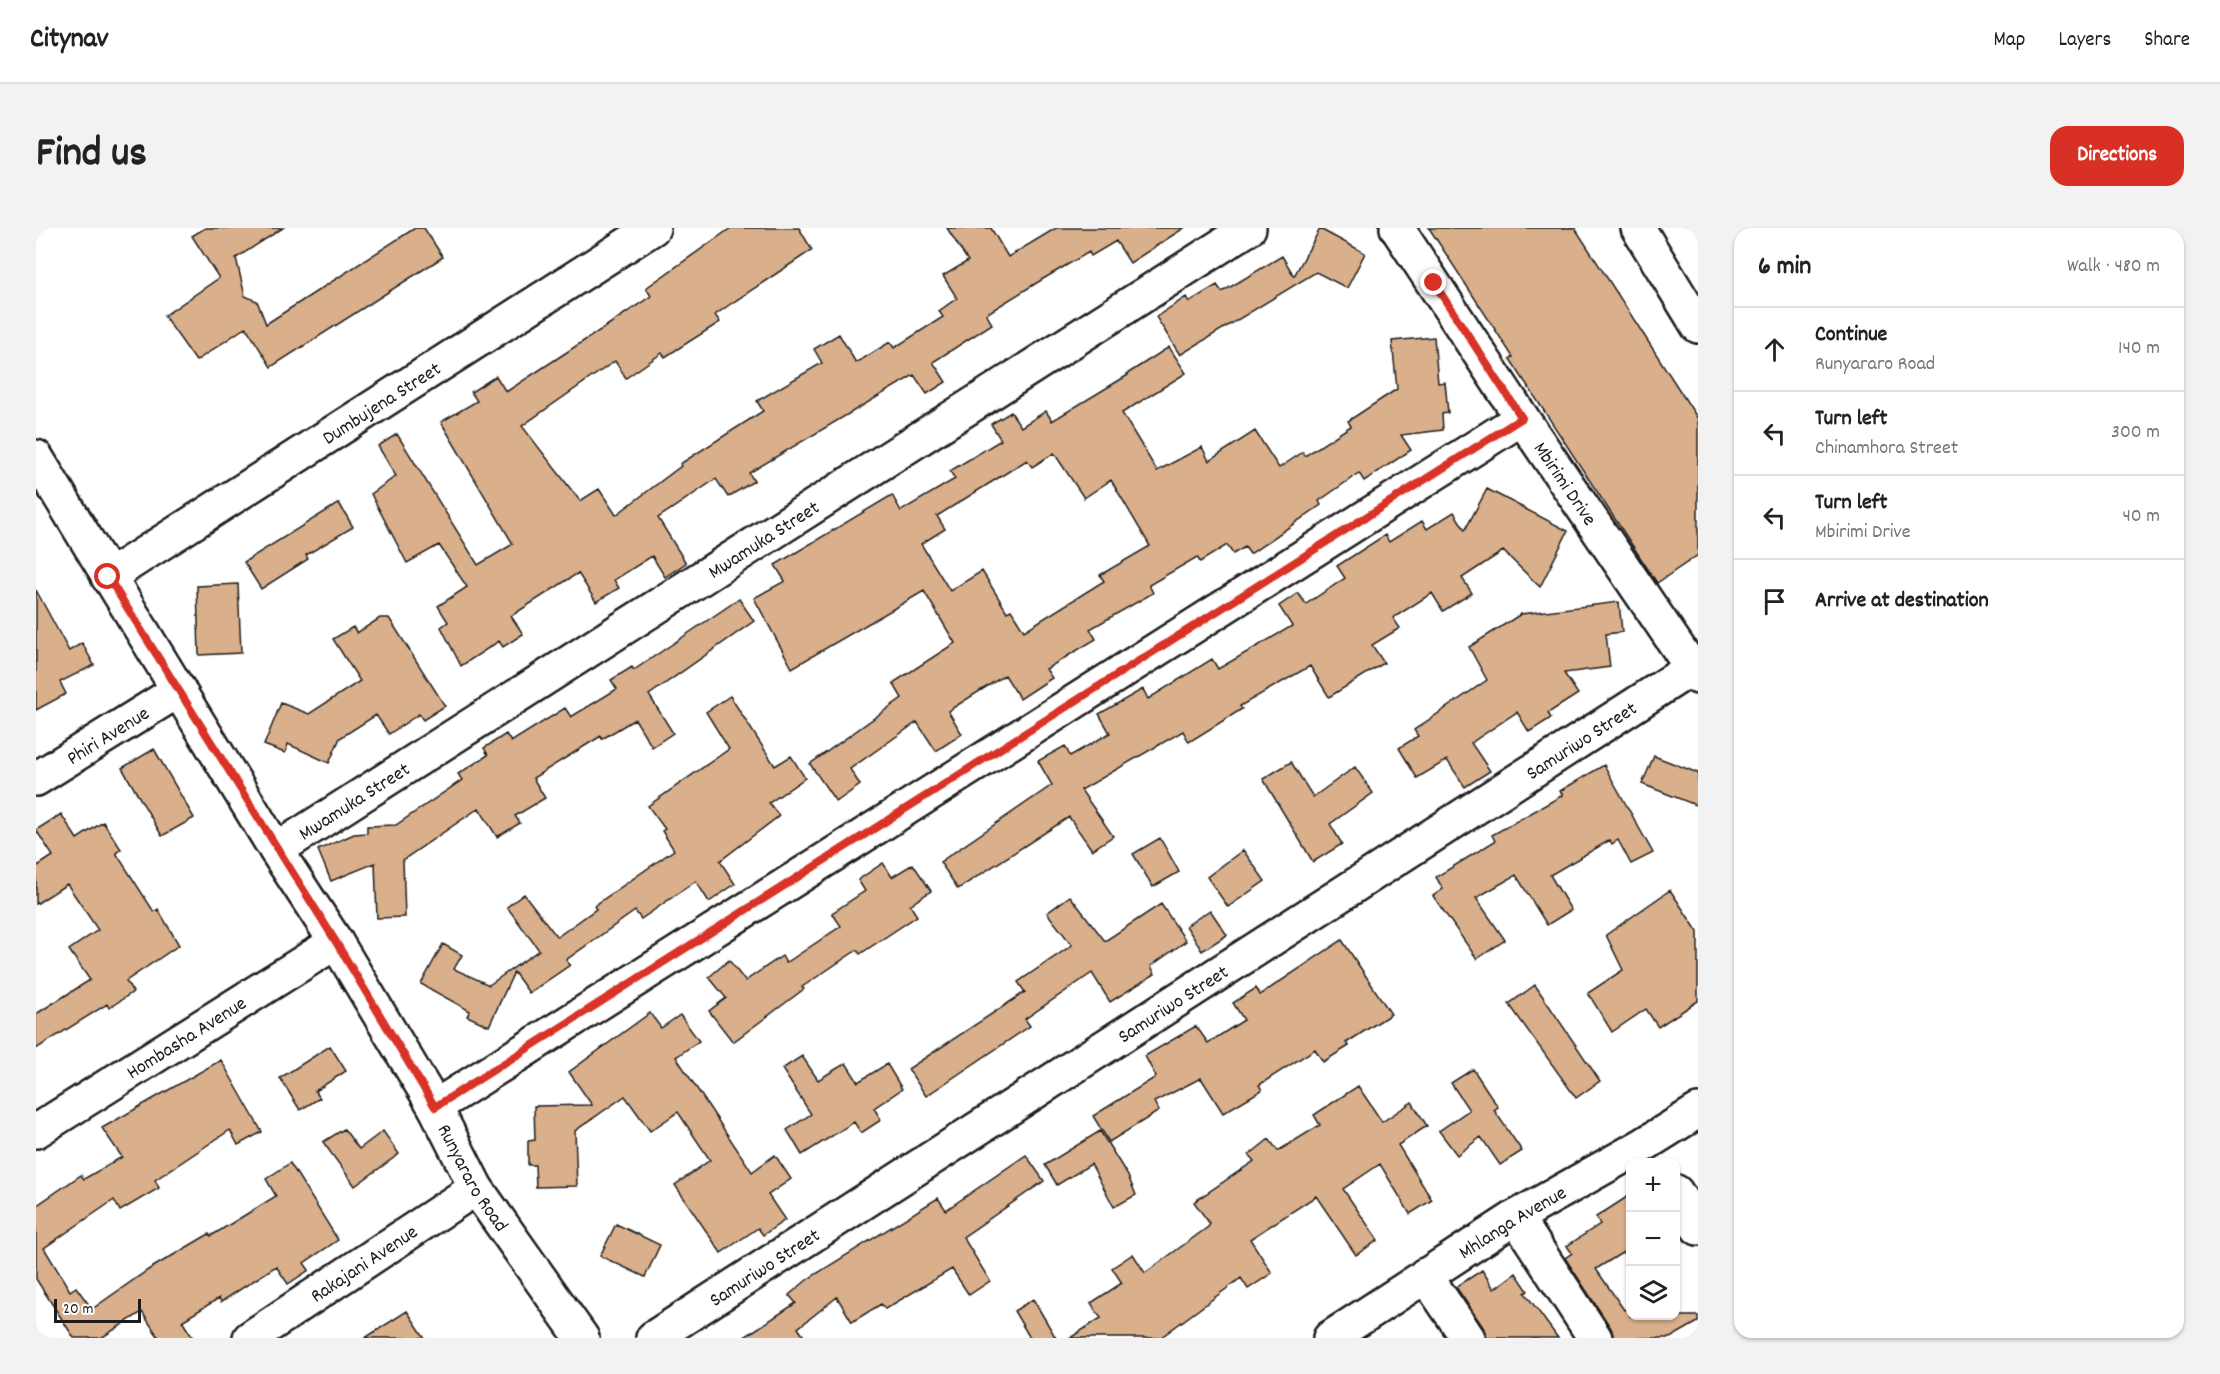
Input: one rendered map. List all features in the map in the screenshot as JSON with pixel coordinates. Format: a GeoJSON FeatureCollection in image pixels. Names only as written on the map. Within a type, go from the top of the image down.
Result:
{"type":"FeatureCollection","features":[{"type":"Feature","properties":{"kind":"street","name":"Dumbujena Street"},"geometry":{"type":"LineString","coordinates":[[108,577],[653,228]]}},
{"type":"Feature","properties":{"kind":"street","name":"Mwamuka Street"},"geometry":{"type":"LineString","coordinates":[[276,850],[1249,228]]}},
{"type":"Feature","properties":{"kind":"street","name":"Mbirimi Drive"},"geometry":{"type":"LineString","coordinates":[[1397,228],[1522,418],[1695,672]]}},
{"type":"Feature","properties":{"kind":"street"},"geometry":{"type":"LineString","coordinates":[[1649,232],[1698,326]]}},
{"type":"Feature","properties":{"kind":"street"},"geometry":{"type":"LineString","coordinates":[[435,1107],[1522,418]]}},
{"type":"Feature","properties":{"kind":"street","name":"Runyararo Road"},"geometry":{"type":"LineString","coordinates":[[36,457],[276,850],[336,942],[435,1107],[476,1188],[582,1338]]}},
{"type":"Feature","properties":{"kind":"street","name":"Samuriwo Street"},"geometry":{"type":"LineString","coordinates":[[653,1338],[1695,672]]}},
{"type":"Feature","properties":{"kind":"street","name":"Phiri Avenue"},"geometry":{"type":"LineString","coordinates":[[36,779],[179,690]]}},
{"type":"Feature","properties":{"kind":"street","name":"Hombasha Avenue"},"geometry":{"type":"LineString","coordinates":[[36,1131],[336,942]]}},
{"type":"Feature","properties":{"kind":"street","name":"Mhlanga Avenue"},"geometry":{"type":"LineString","coordinates":[[1330,1338],[1516,1217],[1651,1153],[1698,1111]]}},
{"type":"Feature","properties":{"kind":"street","name":"Rakajani Avenue"},"geometry":{"type":"LineString","coordinates":[[250,1338],[476,1188]]}},
{"type":"Feature","properties":{"kind":"street"},"geometry":{"type":"LineString","coordinates":[[1680,1199],[1698,1228]]}},
{"type":"Feature","properties":{"kind":"street"},"geometry":{"type":"LineString","coordinates":[[1516,1217],[1595,1338]]}},
{"type":"Feature","properties":{"kind":"street"},"geometry":{"type":"LineString","coordinates":[[1425,1275],[1468,1338]]}},
{"type":"Feature","properties":{"kind":"building"},"geometry":{"type":"Polygon","coordinates":[[[205,228],[283,228],[236,258],[245,296],[257,301],[266,324],[415,228],[424,228],[443,257],[271,367],[246,327],[196,361],[164,316],[219,278],[192,236],[205,228]]]}},
{"type":"Feature","properties":{"kind":"building"},"geometry":{"type":"Polygon","coordinates":[[[731,228],[799,228],[812,250],[715,315],[720,322],[665,357],[662,353],[626,378],[615,361],[522,426],[580,501],[599,489],[616,515],[681,466],[680,464],[763,411],[757,401],[822,363],[814,349],[839,334],[856,363],[890,342],[894,348],[943,317],[939,311],[957,298],[943,276],[968,261],[947,228],[991,228],[1008,257],[1056,228],[1184,228],[1130,263],[1116,241],[1091,256],[1089,252],[986,314],[992,324],[933,362],[946,382],[927,394],[914,375],[749,473],[754,481],[728,497],[716,479],[658,518],[686,563],[665,577],[652,556],[614,580],[619,588],[596,602],[578,573],[511,616],[523,634],[503,647],[499,641],[461,666],[441,627],[448,622],[438,606],[467,587],[439,545],[407,563],[371,494],[396,476],[378,446],[397,434],[478,565],[513,544],[441,422],[477,401],[471,392],[496,376],[506,392],[602,329],[651,296],[646,288],[731,228]]]}},
{"type":"Feature","properties":{"kind":"building"},"geometry":{"type":"Polygon","coordinates":[[[1429,228],[1575,228],[1698,419],[1698,555],[1657,583],[1510,359],[1513,357],[1429,228]]]}},
{"type":"Feature","properties":{"kind":"building"},"geometry":{"type":"Polygon","coordinates":[[[1320,229],[1365,253],[1347,288],[1316,272],[1180,355],[1156,317],[1186,297],[1189,302],[1217,285],[1222,292],[1282,256],[1294,276],[1320,229]]]}},
{"type":"Feature","properties":{"kind":"building"},"geometry":{"type":"Polygon","coordinates":[[[1434,337],[1438,383],[1445,382],[1448,413],[1442,414],[1443,430],[1401,435],[1411,450],[1364,481],[1359,473],[1319,501],[1321,505],[1250,554],[1245,547],[1233,554],[1227,545],[1200,562],[1197,557],[1149,585],[1153,593],[1090,629],[1096,639],[1046,669],[1052,678],[1020,699],[1005,675],[948,711],[962,734],[936,751],[917,722],[850,769],[860,785],[836,802],[810,764],[902,698],[893,683],[955,643],[924,591],[792,668],[754,598],[785,581],[775,565],[892,495],[901,511],[955,479],[950,471],[1001,440],[991,424],[1011,412],[1021,427],[1046,411],[1052,421],[1169,347],[1186,373],[1122,413],[1157,471],[1202,447],[1209,461],[1255,431],[1279,468],[1303,452],[1305,456],[1351,426],[1348,421],[1397,389],[1392,341],[1434,337]],[[1054,453],[1032,467],[1027,460],[937,516],[945,529],[921,544],[950,591],[982,571],[1007,612],[1011,610],[1024,631],[1104,581],[1100,575],[1150,546],[1111,480],[1084,498],[1054,453]]]}},
{"type":"Feature","properties":{"kind":"building"},"geometry":{"type":"Polygon","coordinates":[[[1487,489],[1568,531],[1540,587],[1503,551],[1462,578],[1472,593],[1443,611],[1432,593],[1393,618],[1400,628],[1372,645],[1384,663],[1329,697],[1310,666],[1240,706],[1242,709],[1189,742],[1183,731],[1081,790],[1113,836],[1092,850],[1069,817],[958,889],[940,862],[1052,785],[1038,761],[1065,746],[1070,756],[1110,733],[1099,714],[1143,689],[1148,699],[1212,659],[1218,669],[1292,626],[1279,606],[1298,593],[1306,604],[1345,578],[1337,566],[1385,535],[1389,542],[1422,521],[1427,529],[1454,512],[1465,530],[1487,489]]]}},
{"type":"Feature","properties":{"kind":"building"},"geometry":{"type":"Polygon","coordinates":[[[339,503],[353,527],[306,555],[308,559],[261,589],[244,562],[339,503]]]}},
{"type":"Feature","properties":{"kind":"building"},"geometry":{"type":"Polygon","coordinates":[[[238,584],[241,653],[199,655],[197,586],[238,584]]]}},
{"type":"Feature","properties":{"kind":"building"},"geometry":{"type":"Polygon","coordinates":[[[36,590],[69,651],[82,643],[94,665],[60,682],[66,694],[36,710],[36,590]]]}},
{"type":"Feature","properties":{"kind":"building"},"geometry":{"type":"Polygon","coordinates":[[[739,599],[754,621],[649,695],[673,733],[652,747],[635,719],[602,739],[601,736],[533,778],[545,798],[515,816],[520,823],[497,837],[479,808],[403,860],[405,917],[377,918],[375,863],[331,881],[318,850],[354,834],[367,833],[367,826],[396,825],[462,780],[458,774],[488,755],[484,748],[506,734],[511,742],[565,708],[571,717],[617,689],[611,680],[632,667],[634,670],[739,599]]]}},
{"type":"Feature","properties":{"kind":"building"},"geometry":{"type":"Polygon","coordinates":[[[1619,602],[1622,632],[1606,634],[1610,667],[1564,673],[1578,694],[1548,713],[1551,718],[1529,732],[1517,712],[1471,743],[1490,771],[1465,787],[1447,760],[1417,778],[1399,748],[1418,736],[1414,730],[1487,680],[1469,647],[1521,614],[1619,602]]]}},
{"type":"Feature","properties":{"kind":"building"},"geometry":{"type":"Polygon","coordinates":[[[380,618],[389,618],[445,706],[423,720],[419,714],[389,734],[376,715],[340,738],[329,763],[288,744],[285,753],[264,745],[281,703],[309,714],[360,681],[333,639],[353,627],[357,633],[380,618]]]}},
{"type":"Feature","properties":{"kind":"building"},"geometry":{"type":"Polygon","coordinates":[[[730,696],[775,766],[791,756],[805,778],[769,803],[779,816],[720,861],[735,884],[709,902],[696,881],[641,919],[635,911],[566,960],[570,965],[529,993],[514,972],[489,1026],[467,1016],[470,1011],[421,984],[443,944],[462,955],[454,969],[489,985],[539,950],[507,907],[524,894],[557,937],[596,909],[594,906],[674,850],[662,831],[665,829],[648,806],[729,749],[706,712],[730,696]]]}},
{"type":"Feature","properties":{"kind":"building"},"geometry":{"type":"Polygon","coordinates":[[[154,749],[194,818],[162,836],[122,768],[154,749]]]}},
{"type":"Feature","properties":{"kind":"building"},"geometry":{"type":"Polygon","coordinates":[[[1654,756],[1698,773],[1698,806],[1642,784],[1654,756]]]}},
{"type":"Feature","properties":{"kind":"building"},"geometry":{"type":"Polygon","coordinates":[[[1291,762],[1313,797],[1355,767],[1373,793],[1330,824],[1342,844],[1313,862],[1263,779],[1291,762]]]}},
{"type":"Feature","properties":{"kind":"building"},"geometry":{"type":"Polygon","coordinates":[[[1604,765],[1653,853],[1631,864],[1618,840],[1612,844],[1610,840],[1550,875],[1571,910],[1547,925],[1516,875],[1476,898],[1505,940],[1477,959],[1433,896],[1443,889],[1436,877],[1495,841],[1492,835],[1563,795],[1560,791],[1604,765]]]}},
{"type":"Feature","properties":{"kind":"building"},"geometry":{"type":"Polygon","coordinates":[[[61,814],[77,839],[103,822],[121,849],[116,853],[154,912],[158,909],[179,945],[126,981],[133,992],[109,1008],[107,1004],[36,1049],[36,1014],[90,980],[69,950],[98,930],[67,884],[36,904],[36,867],[53,856],[36,830],[61,814]]]}},
{"type":"Feature","properties":{"kind":"building"},"geometry":{"type":"Polygon","coordinates":[[[1160,838],[1179,872],[1153,887],[1133,854],[1160,838]]]}},
{"type":"Feature","properties":{"kind":"building"},"geometry":{"type":"Polygon","coordinates":[[[1243,850],[1265,881],[1228,907],[1207,877],[1243,850]]]}},
{"type":"Feature","properties":{"kind":"building"},"geometry":{"type":"Polygon","coordinates":[[[883,863],[892,877],[913,864],[931,891],[910,905],[917,916],[860,954],[857,950],[802,987],[804,989],[733,1042],[709,1011],[726,998],[709,977],[729,960],[745,981],[782,956],[786,963],[841,926],[832,913],[865,891],[858,880],[883,863]]]}},
{"type":"Feature","properties":{"kind":"building"},"geometry":{"type":"Polygon","coordinates":[[[1670,890],[1698,932],[1698,1001],[1658,1027],[1646,1009],[1612,1032],[1588,993],[1623,970],[1606,935],[1670,890]]]}},
{"type":"Feature","properties":{"kind":"building"},"geometry":{"type":"Polygon","coordinates":[[[1070,896],[1105,941],[1161,904],[1186,941],[1151,966],[1155,974],[1110,1002],[1092,973],[1025,1019],[1030,1026],[926,1096],[908,1069],[1025,992],[1018,982],[1072,945],[1047,913],[1070,896]]]}},
{"type":"Feature","properties":{"kind":"building"},"geometry":{"type":"Polygon","coordinates":[[[1210,910],[1227,935],[1202,951],[1186,926],[1210,910]]]}},
{"type":"Feature","properties":{"kind":"building"},"geometry":{"type":"Polygon","coordinates":[[[1342,940],[1391,1014],[1346,1043],[1349,1046],[1323,1062],[1315,1049],[1259,1085],[1262,1090],[1223,1113],[1201,1078],[1154,1102],[1159,1111],[1109,1142],[1093,1116],[1156,1077],[1145,1056],[1196,1026],[1208,1043],[1244,1020],[1233,1003],[1256,988],[1260,995],[1342,940]]]}},
{"type":"Feature","properties":{"kind":"building"},"geometry":{"type":"Polygon","coordinates":[[[1535,985],[1600,1081],[1576,1098],[1509,1004],[1535,985]]]}},
{"type":"Feature","properties":{"kind":"building"},"geometry":{"type":"Polygon","coordinates":[[[650,1013],[661,1028],[680,1015],[699,1041],[676,1057],[752,1172],[775,1155],[791,1179],[768,1195],[785,1220],[763,1235],[758,1228],[721,1253],[675,1185],[710,1160],[678,1112],[650,1131],[625,1096],[575,1131],[577,1186],[536,1187],[535,1165],[528,1165],[528,1141],[535,1140],[534,1106],[592,1105],[569,1072],[650,1013]]]}},
{"type":"Feature","properties":{"kind":"building"},"geometry":{"type":"Polygon","coordinates":[[[330,1046],[346,1071],[315,1091],[320,1098],[300,1110],[280,1078],[330,1046]]]}},
{"type":"Feature","properties":{"kind":"building"},"geometry":{"type":"Polygon","coordinates":[[[802,1056],[818,1080],[846,1063],[858,1082],[887,1064],[902,1089],[874,1108],[881,1120],[861,1133],[854,1122],[802,1155],[787,1130],[811,1114],[782,1069],[802,1056]]]}},
{"type":"Feature","properties":{"kind":"building"},"geometry":{"type":"Polygon","coordinates":[[[221,1060],[262,1132],[238,1145],[230,1130],[155,1180],[159,1188],[120,1211],[114,1200],[44,1248],[70,1291],[76,1287],[92,1309],[148,1270],[209,1234],[211,1236],[276,1196],[266,1179],[290,1163],[338,1240],[304,1263],[309,1270],[288,1284],[276,1266],[221,1302],[219,1298],[182,1321],[193,1338],[159,1338],[142,1312],[101,1338],[74,1338],[36,1279],[36,1206],[81,1175],[84,1179],[122,1157],[102,1128],[221,1060]]]}},
{"type":"Feature","properties":{"kind":"building"},"geometry":{"type":"Polygon","coordinates":[[[1473,1069],[1498,1107],[1494,1110],[1522,1151],[1500,1165],[1481,1137],[1457,1155],[1439,1131],[1469,1110],[1451,1083],[1473,1069]]]}},
{"type":"Feature","properties":{"kind":"building"},"geometry":{"type":"Polygon","coordinates":[[[1358,1086],[1382,1122],[1412,1102],[1427,1126],[1398,1145],[1432,1200],[1410,1214],[1380,1164],[1343,1189],[1378,1240],[1356,1255],[1316,1196],[1250,1239],[1272,1273],[1248,1289],[1241,1278],[1160,1338],[1070,1338],[1101,1318],[1091,1303],[1122,1283],[1112,1268],[1133,1254],[1145,1273],[1208,1227],[1210,1224],[1194,1202],[1254,1161],[1249,1155],[1269,1139],[1278,1151],[1320,1125],[1314,1115],[1358,1086]]]}},
{"type":"Feature","properties":{"kind":"building"},"geometry":{"type":"Polygon","coordinates":[[[344,1129],[359,1149],[383,1131],[399,1154],[355,1186],[323,1142],[344,1129]]]}},
{"type":"Feature","properties":{"kind":"building"},"geometry":{"type":"Polygon","coordinates":[[[1100,1131],[1128,1176],[1136,1195],[1114,1207],[1091,1164],[1057,1185],[1045,1165],[1100,1131]]]}},
{"type":"Feature","properties":{"kind":"building"},"geometry":{"type":"Polygon","coordinates":[[[1026,1155],[1044,1181],[963,1237],[990,1281],[969,1295],[952,1269],[885,1309],[881,1304],[852,1322],[837,1297],[798,1328],[805,1338],[743,1338],[796,1303],[789,1295],[808,1279],[938,1198],[946,1210],[1026,1155]]]}},
{"type":"Feature","properties":{"kind":"building"},"geometry":{"type":"Polygon","coordinates":[[[1626,1198],[1626,1250],[1596,1269],[1624,1310],[1626,1309],[1626,1320],[1680,1320],[1680,1316],[1698,1316],[1698,1322],[1670,1338],[1614,1338],[1611,1328],[1565,1258],[1572,1253],[1567,1246],[1600,1224],[1596,1217],[1626,1198]]]}},
{"type":"Feature","properties":{"kind":"building"},"geometry":{"type":"Polygon","coordinates":[[[616,1224],[660,1245],[645,1277],[600,1256],[616,1224]]]}},
{"type":"Feature","properties":{"kind":"building"},"geometry":{"type":"Polygon","coordinates":[[[1482,1270],[1494,1289],[1516,1273],[1528,1291],[1525,1293],[1558,1338],[1487,1338],[1483,1327],[1456,1287],[1482,1270]]]}},
{"type":"Feature","properties":{"kind":"building"},"geometry":{"type":"Polygon","coordinates":[[[1033,1299],[1056,1338],[1030,1338],[1014,1311],[1033,1299]]]}},
{"type":"Feature","properties":{"kind":"building"},"geometry":{"type":"Polygon","coordinates":[[[407,1311],[425,1338],[365,1338],[407,1311]]]}},
{"type":"Feature","properties":{"kind":"route"},"geometry":{"type":"LineString","coordinates":[[108,577],[276,850],[336,942],[435,1107],[1522,418],[1434,283]]}}]}
